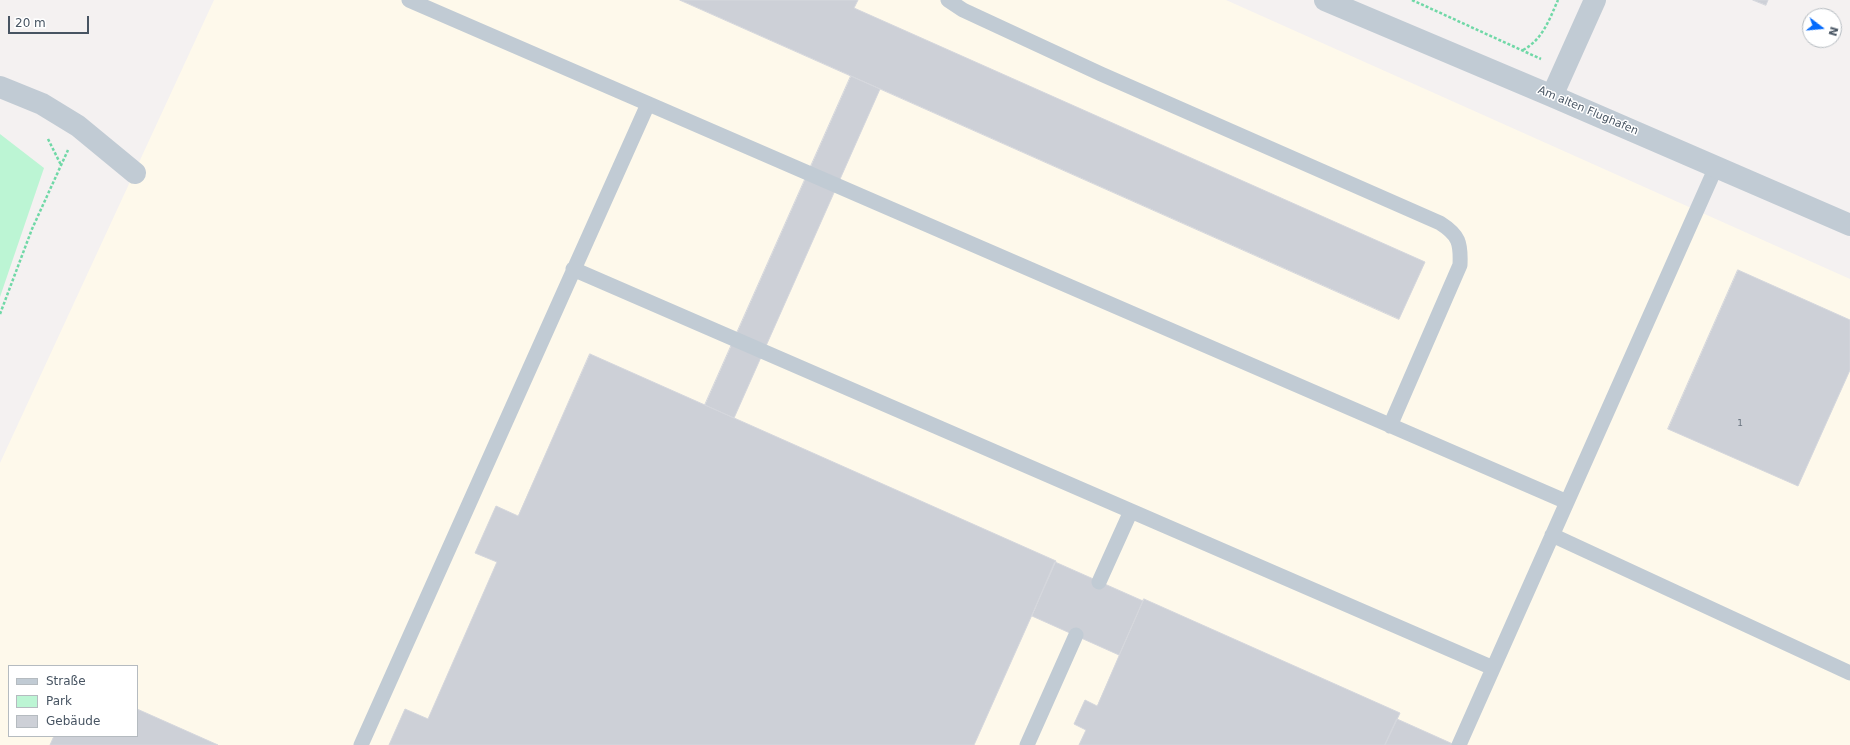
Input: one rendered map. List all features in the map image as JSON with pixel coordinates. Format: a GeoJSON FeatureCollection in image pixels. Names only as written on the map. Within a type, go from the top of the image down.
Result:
{"type":"FeatureCollection","features":[{"type":"Feature","properties":{"kind":"street","name":"Am alten Flughafen"},"geometry":{"type":"LineString","coordinates":[[1325,0],[1850,225]]}},
{"type":"Feature","properties":{"kind":"street"},"geometry":{"type":"LineString","coordinates":[[1552,96],[1595,0]]}},
{"type":"Feature","properties":{"kind":"street"},"geometry":{"type":"LineString","coordinates":[[0,87],[42,104],[78,126],[135,173]]}},
{"type":"Feature","properties":{"kind":"lane"},"geometry":{"type":"LineString","coordinates":[[409,0],[1567,502]]}},
{"type":"Feature","properties":{"kind":"lane"},"geometry":{"type":"LineString","coordinates":[[948,0],[963,10],[1101,74],[1440,223],[1454,233],[1460,246],[1460,265],[1390,426]]}},
{"type":"Feature","properties":{"kind":"lane"},"geometry":{"type":"LineString","coordinates":[[361,745],[648,104]]}},
{"type":"Feature","properties":{"kind":"lane"},"geometry":{"type":"LineString","coordinates":[[1459,745],[1716,167]]}},
{"type":"Feature","properties":{"kind":"lane"},"geometry":{"type":"LineString","coordinates":[[573,269],[1493,668]]}},
{"type":"Feature","properties":{"kind":"lane"},"geometry":{"type":"LineString","coordinates":[[1099,582],[1131,511]]}},
{"type":"Feature","properties":{"kind":"lane"},"geometry":{"type":"LineString","coordinates":[[1552,535],[1850,673]]}},
{"type":"Feature","properties":{"kind":"lane"},"geometry":{"type":"LineString","coordinates":[[1027,745],[1076,635]]}},
{"type":"Feature","properties":{"kind":"path"},"geometry":{"type":"LineString","coordinates":[[1412,0],[1564,70]]}},
{"type":"Feature","properties":{"kind":"path"},"geometry":{"type":"LineString","coordinates":[[1523,50],[1533,45],[1544,33],[1558,0]]}},
{"type":"Feature","properties":{"kind":"path"},"geometry":{"type":"LineString","coordinates":[[0,314],[32,229],[78,126]]}},
{"type":"Feature","properties":{"kind":"shaded area"},"geometry":{"type":"Polygon","coordinates":[[[214,0],[1226,0],[1850,279],[1850,745],[0,745],[0,463],[214,0]]]}},
{"type":"Feature","properties":{"kind":"green space"},"geometry":{"type":"Polygon","coordinates":[[[0,134],[44,168],[0,297],[0,134]]]}},
{"type":"Feature","properties":{"kind":"building"},"geometry":{"type":"Polygon","coordinates":[[[680,0],[858,0],[854,8],[1425,262],[1399,319],[680,0]]]}},
{"type":"Feature","properties":{"kind":"building"},"geometry":{"type":"Polygon","coordinates":[[[1753,0],[1768,0],[1766,5],[1753,0]]]}},
{"type":"Feature","properties":{"kind":"building"},"geometry":{"type":"Polygon","coordinates":[[[851,76],[880,89],[734,418],[705,405],[851,76]]]}},
{"type":"Feature","properties":{"kind":"building"},"geometry":{"type":"Polygon","coordinates":[[[1738,270],[1850,320],[1850,370],[1798,486],[1668,429],[1738,270]]]}},
{"type":"Feature","properties":{"kind":"building"},"geometry":{"type":"Polygon","coordinates":[[[590,354],[1056,561],[974,745],[389,745],[405,709],[428,719],[497,562],[475,553],[496,506],[518,516],[590,354]]]}},
{"type":"Feature","properties":{"kind":"building"},"geometry":{"type":"Polygon","coordinates":[[[1055,562],[1143,601],[1119,655],[1032,616],[1055,562]]]}},
{"type":"Feature","properties":{"kind":"building"},"geometry":{"type":"Polygon","coordinates":[[[1144,599],[1400,713],[1385,745],[1079,745],[1086,730],[1074,724],[1085,700],[1097,706],[1144,599]]]}},
{"type":"Feature","properties":{"kind":"building"},"geometry":{"type":"Polygon","coordinates":[[[138,709],[218,745],[50,745],[54,737],[138,737],[138,709]]]}},
{"type":"Feature","properties":{"kind":"building"},"geometry":{"type":"Polygon","coordinates":[[[1397,719],[1455,745],[1385,745],[1397,719]]]}}]}
